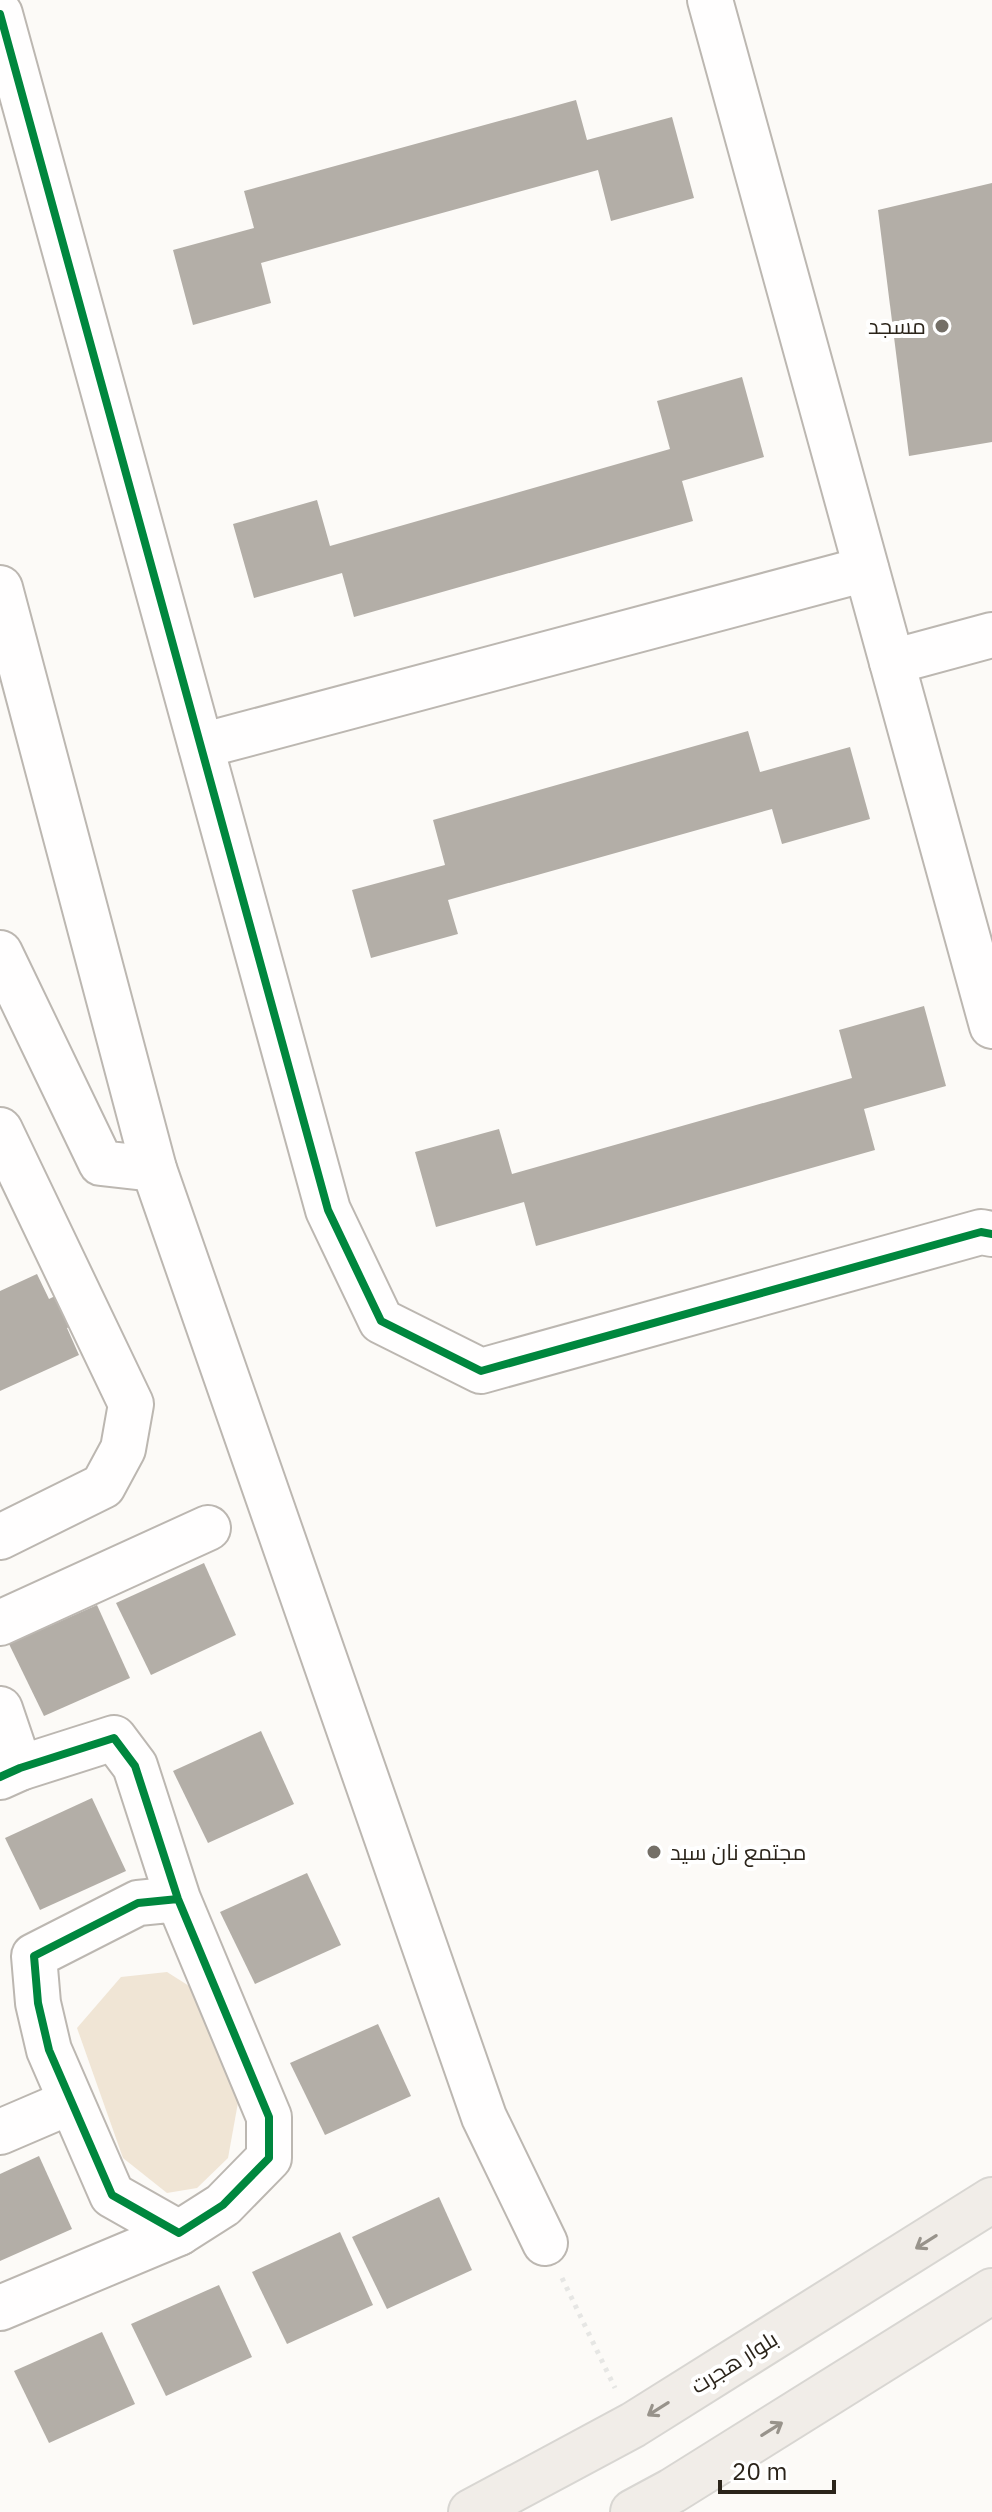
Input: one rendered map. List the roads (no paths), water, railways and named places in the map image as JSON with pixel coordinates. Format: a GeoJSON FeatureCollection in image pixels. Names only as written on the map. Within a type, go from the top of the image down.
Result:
{"type":"FeatureCollection","features":[{"type":"Feature","properties":{"kind":"main road","name":"بلوار هجرت"},"geometry":{"type":"LineString","coordinates":[[471,2512],[633,2425],[992,2200]]}},
{"type":"Feature","properties":{"kind":"main road"},"geometry":{"type":"LineString","coordinates":[[633,2512],[672,2491],[992,2291]]}},
{"type":"Feature","properties":{"kind":"street"},"geometry":{"type":"LineString","coordinates":[[710,0],[992,1026]]}},
{"type":"Feature","properties":{"kind":"street"},"geometry":{"type":"LineString","coordinates":[[0,14],[328,1210],[381,1321],[481,1371],[981,1232],[992,1234]]}},
{"type":"Feature","properties":{"kind":"street"},"geometry":{"type":"LineString","coordinates":[[201,746],[866,569]]}},
{"type":"Feature","properties":{"kind":"street"},"geometry":{"type":"LineString","coordinates":[[0,588],[154,1169],[484,2117],[545,2243]]}},
{"type":"Feature","properties":{"kind":"street"},"geometry":{"type":"LineString","coordinates":[[892,662],[992,635]]}},
{"type":"Feature","properties":{"kind":"street"},"geometry":{"type":"LineString","coordinates":[[0,953],[101,1163],[154,1169]]}},
{"type":"Feature","properties":{"kind":"street"},"geometry":{"type":"LineString","coordinates":[[0,1130],[131,1404],[123,1449],[103,1486],[0,1537]]}},
{"type":"Feature","properties":{"kind":"street"},"geometry":{"type":"LineString","coordinates":[[0,1623],[208,1528]]}},
{"type":"Feature","properties":{"kind":"street"},"geometry":{"type":"LineString","coordinates":[[0,1709],[10,1773],[114,1738],[135,1766],[178,1899],[269,2117],[269,2158],[223,2205],[179,2233],[0,2308]]}},
{"type":"Feature","properties":{"kind":"street"},"geometry":{"type":"LineString","coordinates":[[178,1899],[138,1903],[17,1962],[38,2003],[49,2050],[112,2195],[179,2233]]}},
{"type":"Feature","properties":{"kind":"street"},"geometry":{"type":"LineString","coordinates":[[0,2132],[70,2102]]}},
{"type":"Feature","properties":{"kind":"place","name":"مسجد"},"geometry":{"type":"Point","coordinates":[942,326]}},
{"type":"Feature","properties":{"kind":"place","name":"مجتمع نان سید"},"geometry":{"type":"Point","coordinates":[654,1852]}}]}
